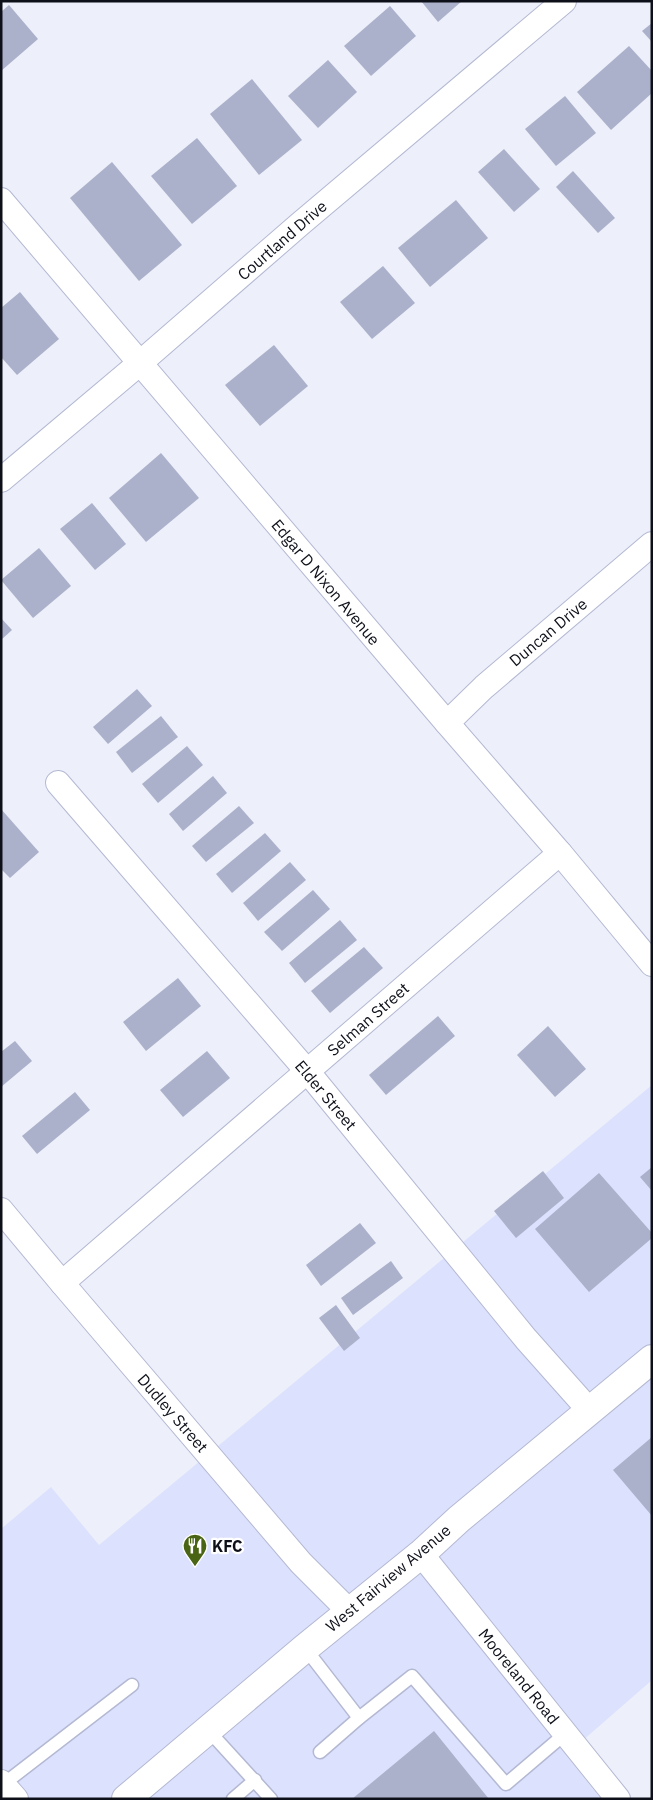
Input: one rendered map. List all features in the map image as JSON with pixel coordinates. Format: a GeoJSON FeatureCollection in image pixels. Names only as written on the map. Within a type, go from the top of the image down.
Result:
{"type":"FeatureCollection","features":[{"type":"Feature","properties":{"kind":"main road","name":"West Fairview Avenue"},"geometry":{"type":"LineString","coordinates":[[126,1799],[304,1648],[420,1554],[459,1519],[652,1359]]}},
{"type":"Feature","properties":{"kind":"street","name":"Courtland Drive"},"geometry":{"type":"LineString","coordinates":[[1,480],[140,364],[300,224],[564,1]]}},
{"type":"Feature","properties":{"kind":"street","name":"Edgar D Nixon Avenue"},"geometry":{"type":"LineString","coordinates":[[1,200],[560,853],[652,964]]}},
{"type":"Feature","properties":{"kind":"street","name":"Duncan Drive"},"geometry":{"type":"LineString","coordinates":[[447,723],[484,687],[652,544]]}},
{"type":"Feature","properties":{"kind":"street","name":"Elder Street"},"geometry":{"type":"LineString","coordinates":[[58,783],[307,1071],[526,1339],[590,1411]]}},
{"type":"Feature","properties":{"kind":"street","name":"Selman Street"},"geometry":{"type":"LineString","coordinates":[[62,1283],[560,853]]}},
{"type":"Feature","properties":{"kind":"street","name":"Dudley Street"},"geometry":{"type":"LineString","coordinates":[[1,1210],[301,1563],[350,1612]]}},
{"type":"Feature","properties":{"kind":"street","name":"Mooreland Road"},"geometry":{"type":"LineString","coordinates":[[420,1554],[618,1799]]}},
{"type":"Feature","properties":{"kind":"lane"},"geometry":{"type":"LineString","coordinates":[[304,1648],[359,1718]]}},
{"type":"Feature","properties":{"kind":"lane"},"geometry":{"type":"LineString","coordinates":[[320,1752],[412,1676],[506,1784],[566,1733]]}},
{"type":"Feature","properties":{"kind":"lane"},"geometry":{"type":"LineString","coordinates":[[5,1788],[132,1685]]}},
{"type":"Feature","properties":{"kind":"lane"},"geometry":{"type":"LineString","coordinates":[[208,1730],[255,1780],[270,1799]]}},
{"type":"Feature","properties":{"kind":"lane"},"geometry":{"type":"LineString","coordinates":[[233,1799],[255,1780]]}},
{"type":"Feature","properties":{"kind":"shaded area"},"geometry":{"type":"Polygon","coordinates":[[[652,1085],[652,1680],[566,1755],[601,1799],[1,1799],[1,1529],[51,1487],[99,1545],[652,1085]]]}},
{"type":"Feature","properties":{"kind":"building"},"geometry":{"type":"Polygon","coordinates":[[[421,1],[462,1],[438,22],[421,1]]]}},
{"type":"Feature","properties":{"kind":"building"},"geometry":{"type":"Polygon","coordinates":[[[9,5],[38,39],[1,71],[1,12],[9,5]]]}},
{"type":"Feature","properties":{"kind":"building"},"geometry":{"type":"Polygon","coordinates":[[[390,6],[416,36],[371,76],[344,46],[390,6]]]}},
{"type":"Feature","properties":{"kind":"building"},"geometry":{"type":"Polygon","coordinates":[[[652,23],[652,42],[642,31],[652,23]]]}},
{"type":"Feature","properties":{"kind":"building"},"geometry":{"type":"Polygon","coordinates":[[[629,46],[652,71],[652,93],[611,130],[577,92],[629,46]]]}},
{"type":"Feature","properties":{"kind":"building"},"geometry":{"type":"Polygon","coordinates":[[[328,60],[357,92],[318,128],[288,96],[328,60]]]}},
{"type":"Feature","properties":{"kind":"building"},"geometry":{"type":"Polygon","coordinates":[[[252,79],[302,140],[259,175],[210,114],[252,79]]]}},
{"type":"Feature","properties":{"kind":"building"},"geometry":{"type":"Polygon","coordinates":[[[565,96],[596,133],[556,166],[525,129],[565,96]]]}},
{"type":"Feature","properties":{"kind":"building"},"geometry":{"type":"Polygon","coordinates":[[[197,138],[237,186],[192,224],[151,176],[197,138]]]}},
{"type":"Feature","properties":{"kind":"building"},"geometry":{"type":"Polygon","coordinates":[[[504,149],[540,189],[514,212],[478,172],[504,149]]]}},
{"type":"Feature","properties":{"kind":"building"},"geometry":{"type":"Polygon","coordinates":[[[112,162],[182,245],[139,281],[70,198],[112,162]]]}},
{"type":"Feature","properties":{"kind":"building"},"geometry":{"type":"Polygon","coordinates":[[[573,171],[615,218],[598,233],[556,187],[573,171]]]}},
{"type":"Feature","properties":{"kind":"building"},"geometry":{"type":"Polygon","coordinates":[[[456,200],[488,238],[430,287],[398,248],[456,200]]]}},
{"type":"Feature","properties":{"kind":"building"},"geometry":{"type":"Polygon","coordinates":[[[383,266],[415,303],[372,339],[340,302],[383,266]]]}},
{"type":"Feature","properties":{"kind":"building"},"geometry":{"type":"Polygon","coordinates":[[[20,292],[59,339],[17,375],[1,357],[1,308],[20,292]]]}},
{"type":"Feature","properties":{"kind":"building"},"geometry":{"type":"Polygon","coordinates":[[[274,345],[308,386],[260,426],[225,385],[274,345]]]}},
{"type":"Feature","properties":{"kind":"building"},"geometry":{"type":"Polygon","coordinates":[[[161,453],[199,498],[146,542],[109,498],[161,453]]]}},
{"type":"Feature","properties":{"kind":"building"},"geometry":{"type":"Polygon","coordinates":[[[92,503],[126,544],[95,570],[60,529],[92,503]]]}},
{"type":"Feature","properties":{"kind":"building"},"geometry":{"type":"Polygon","coordinates":[[[39,548],[71,586],[33,618],[1,580],[39,548]]]}},
{"type":"Feature","properties":{"kind":"building"},"geometry":{"type":"Polygon","coordinates":[[[1,618],[12,630],[1,640],[1,618]]]}},
{"type":"Feature","properties":{"kind":"building"},"geometry":{"type":"Polygon","coordinates":[[[137,689],[152,706],[108,744],[93,727],[137,689]]]}},
{"type":"Feature","properties":{"kind":"building"},"geometry":{"type":"Polygon","coordinates":[[[161,716],[178,737],[132,773],[116,752],[161,716]]]}},
{"type":"Feature","properties":{"kind":"building"},"geometry":{"type":"Polygon","coordinates":[[[187,746],[203,765],[158,803],[142,784],[187,746]]]}},
{"type":"Feature","properties":{"kind":"building"},"geometry":{"type":"Polygon","coordinates":[[[213,776],[227,793],[183,831],[169,814],[213,776]]]}},
{"type":"Feature","properties":{"kind":"building"},"geometry":{"type":"Polygon","coordinates":[[[239,806],[254,823],[206,862],[192,846],[239,806]]]}},
{"type":"Feature","properties":{"kind":"building"},"geometry":{"type":"Polygon","coordinates":[[[1,809],[39,852],[10,878],[1,869],[1,809]]]}},
{"type":"Feature","properties":{"kind":"building"},"geometry":{"type":"Polygon","coordinates":[[[265,833],[281,851],[232,893],[216,874],[265,833]]]}},
{"type":"Feature","properties":{"kind":"building"},"geometry":{"type":"Polygon","coordinates":[[[290,862],[306,880],[258,921],[243,903],[290,862]]]}},
{"type":"Feature","properties":{"kind":"building"},"geometry":{"type":"Polygon","coordinates":[[[313,890],[330,909],[282,951],[264,932],[313,890]]]}},
{"type":"Feature","properties":{"kind":"building"},"geometry":{"type":"Polygon","coordinates":[[[340,920],[357,940],[305,983],[289,963],[340,920]]]}},
{"type":"Feature","properties":{"kind":"building"},"geometry":{"type":"Polygon","coordinates":[[[364,947],[383,968],[330,1013],[311,991],[364,947]]]}},
{"type":"Feature","properties":{"kind":"building"},"geometry":{"type":"Polygon","coordinates":[[[178,978],[201,1006],[146,1051],[123,1022],[178,978]]]}},
{"type":"Feature","properties":{"kind":"building"},"geometry":{"type":"Polygon","coordinates":[[[438,1016],[455,1036],[386,1095],[369,1075],[438,1016]]]}},
{"type":"Feature","properties":{"kind":"building"},"geometry":{"type":"Polygon","coordinates":[[[548,1026],[586,1069],[555,1097],[517,1055],[548,1026]]]}},
{"type":"Feature","properties":{"kind":"building"},"geometry":{"type":"Polygon","coordinates":[[[15,1041],[32,1061],[1,1087],[1,1052],[15,1041]]]}},
{"type":"Feature","properties":{"kind":"building"},"geometry":{"type":"Polygon","coordinates":[[[207,1051],[230,1078],[183,1117],[160,1090],[207,1051]]]}},
{"type":"Feature","properties":{"kind":"building"},"geometry":{"type":"Polygon","coordinates":[[[75,1092],[90,1110],[37,1154],[22,1136],[75,1092]]]}},
{"type":"Feature","properties":{"kind":"building"},"geometry":{"type":"Polygon","coordinates":[[[652,1167],[652,1191],[640,1177],[652,1167]]]}},
{"type":"Feature","properties":{"kind":"building"},"geometry":{"type":"Polygon","coordinates":[[[543,1171],[564,1198],[516,1238],[494,1211],[543,1171]]]}},
{"type":"Feature","properties":{"kind":"building"},"geometry":{"type":"Polygon","coordinates":[[[599,1173],[652,1233],[652,1238],[589,1292],[535,1229],[599,1173]]]}},
{"type":"Feature","properties":{"kind":"building"},"geometry":{"type":"Polygon","coordinates":[[[360,1223],[376,1243],[321,1286],[306,1265],[360,1223]]]}},
{"type":"Feature","properties":{"kind":"building"},"geometry":{"type":"Polygon","coordinates":[[[391,1261],[403,1278],[353,1315],[341,1298],[391,1261]]]}},
{"type":"Feature","properties":{"kind":"building"},"geometry":{"type":"Polygon","coordinates":[[[336,1305],[360,1338],[344,1351],[319,1318],[336,1305]]]}},
{"type":"Feature","properties":{"kind":"building"},"geometry":{"type":"Polygon","coordinates":[[[652,1437],[652,1516],[613,1470],[652,1437]]]}},
{"type":"Feature","properties":{"kind":"building"},"geometry":{"type":"Polygon","coordinates":[[[434,1731],[489,1799],[352,1799],[434,1731]]]}},
{"type":"Feature","properties":{"kind":"place","name":"KFC"},"geometry":{"type":"Point","coordinates":[195,1567]}}]}
